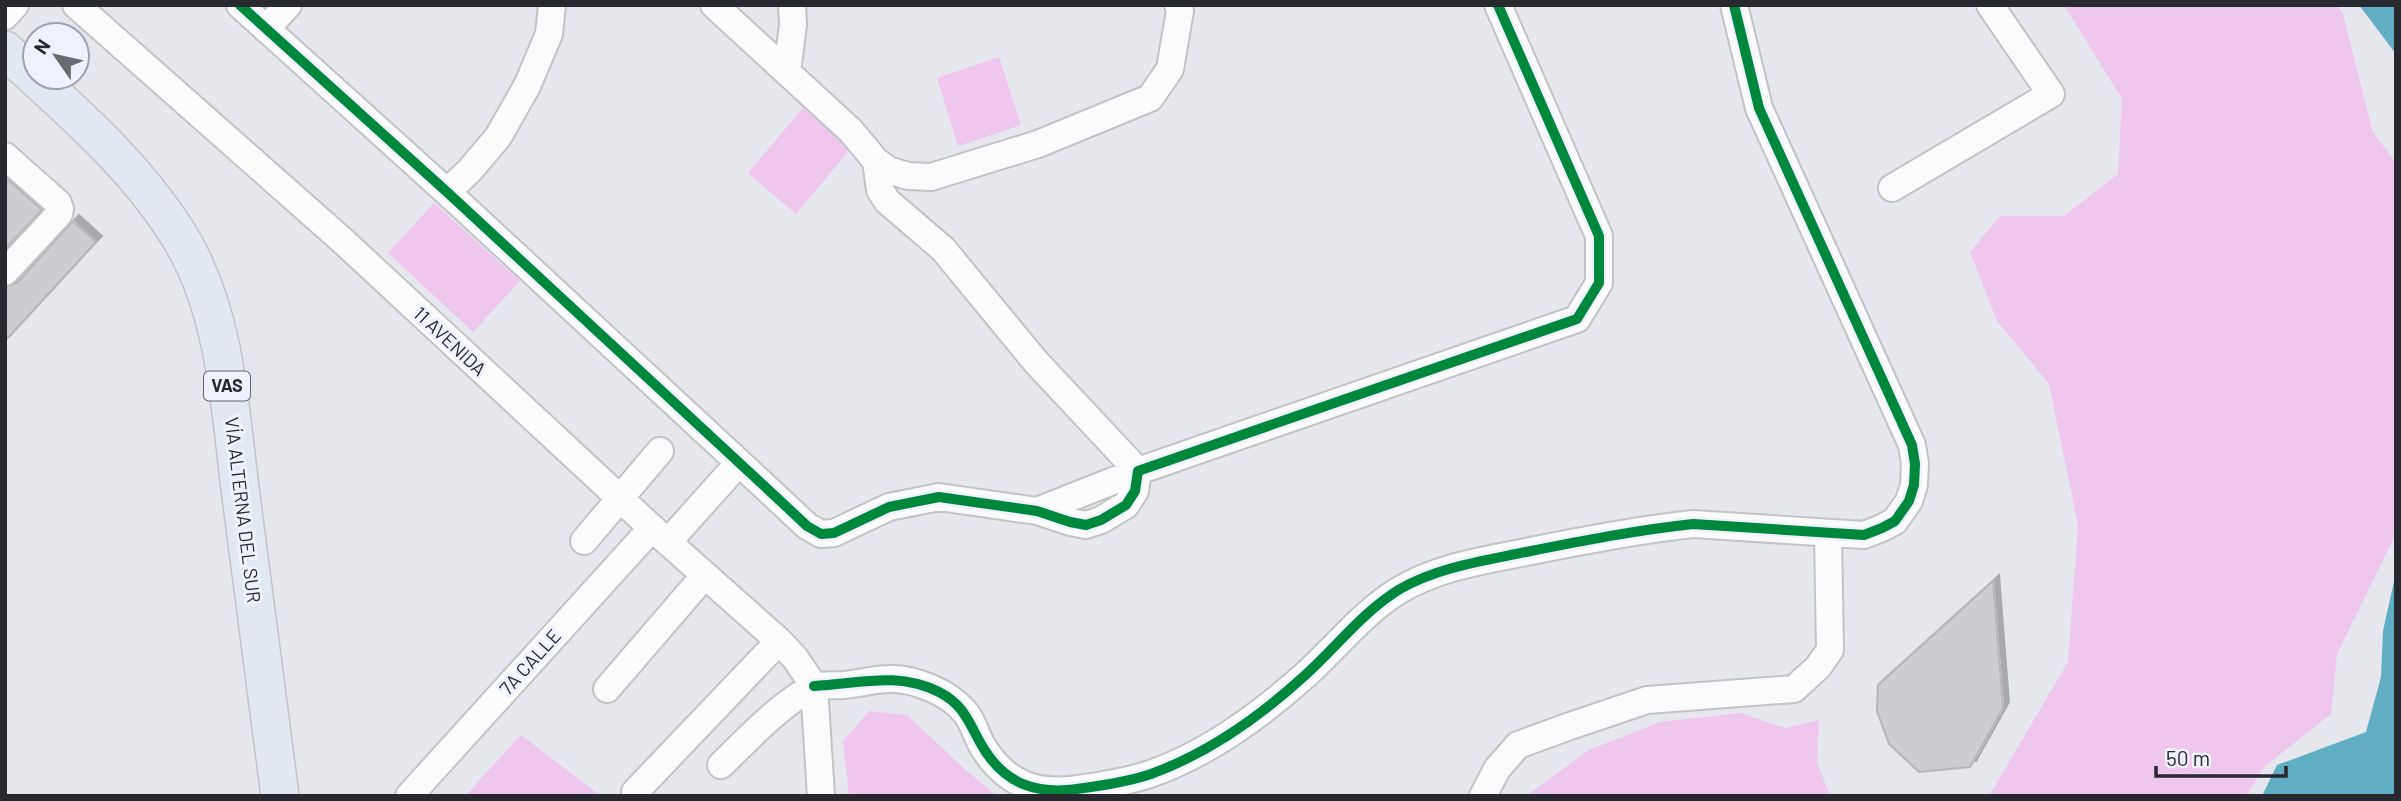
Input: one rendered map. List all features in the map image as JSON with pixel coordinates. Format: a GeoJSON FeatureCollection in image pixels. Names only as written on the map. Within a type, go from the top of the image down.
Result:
{"type":"FeatureCollection","features":[{"type":"Feature","properties":{"kind":"highway"},"geometry":{"type":"LineString","coordinates":[[5,25],[21,39]]}},
{"type":"Feature","properties":{"kind":"highway","name":"VÍA ALTERNA DEL SUR"},"geometry":{"type":"LineString","coordinates":[[5,50],[98,135],[141,183],[166,216],[200,277],[222,353],[280,796]]}},
{"type":"Feature","properties":{"kind":"highway","name":"VÍA ALTERNA DEL SUR"},"geometry":{"type":"LineString","coordinates":[[77,91],[152,162],[181,197],[201,231],[227,289],[238,323],[246,366],[298,796]]}},
{"type":"Feature","properties":{"kind":"street"},"geometry":{"type":"LineString","coordinates":[[5,16],[15,5]]}},
{"type":"Feature","properties":{"kind":"street","name":"11 AVENIDA"},"geometry":{"type":"LineString","coordinates":[[76,5],[343,241],[660,535],[779,641],[795,658],[814,687]]}},
{"type":"Feature","properties":{"kind":"street"},"geometry":{"type":"LineString","coordinates":[[240,5],[447,192],[807,526],[821,534],[834,533],[889,506],[939,497],[1037,511],[1086,525],[1101,520],[1126,505],[1135,491],[1138,471]]}},
{"type":"Feature","properties":{"kind":"street"},"geometry":{"type":"LineString","coordinates":[[266,29],[288,5]]}},
{"type":"Feature","properties":{"kind":"street"},"geometry":{"type":"LineString","coordinates":[[447,192],[498,137],[527,86],[549,34],[552,5]]}},
{"type":"Feature","properties":{"kind":"street"},"geometry":{"type":"LineString","coordinates":[[714,5],[851,131],[887,170],[908,176],[931,177],[1038,144],[1150,98],[1170,69],[1180,11],[1178,5]]}},
{"type":"Feature","properties":{"kind":"street"},"geometry":{"type":"LineString","coordinates":[[788,72],[793,25],[792,5]]}},
{"type":"Feature","properties":{"kind":"street"},"geometry":{"type":"LineString","coordinates":[[1138,471],[1577,319],[1599,284],[1600,236],[1498,5]]}},
{"type":"Feature","properties":{"kind":"street"},"geometry":{"type":"LineString","coordinates":[[721,765],[778,710],[814,687],[888,679],[904,680],[940,693],[966,712],[990,758],[1011,780],[1037,788],[1080,789],[1150,774],[1226,736],[1303,678],[1381,602],[1424,576],[1455,566],[1681,525],[1864,535],[1895,521],[1909,501],[1914,485],[1912,445],[1759,108],[1734,5]]}},
{"type":"Feature","properties":{"kind":"street"},"geometry":{"type":"LineString","coordinates":[[1892,188],[2051,94],[1990,5]]}},
{"type":"Feature","properties":{"kind":"street"},"geometry":{"type":"LineString","coordinates":[[5,156],[58,203],[60,209],[59,214],[5,272]]}},
{"type":"Feature","properties":{"kind":"street"},"geometry":{"type":"LineString","coordinates":[[876,161],[880,190],[887,201],[943,249],[1036,362],[1138,471]]}},
{"type":"Feature","properties":{"kind":"street"},"geometry":{"type":"LineString","coordinates":[[584,541],[660,451]]}},
{"type":"Feature","properties":{"kind":"street","name":"7A CALLE"},"geometry":{"type":"LineString","coordinates":[[409,796],[660,535],[728,475]]}},
{"type":"Feature","properties":{"kind":"street"},"geometry":{"type":"LineString","coordinates":[[1483,796],[1497,769],[1518,745],[1596,717],[1647,700],[1794,689],[1818,667],[1830,650],[1829,533]]}},
{"type":"Feature","properties":{"kind":"street"},"geometry":{"type":"LineString","coordinates":[[607,689],[705,575]]}},
{"type":"Feature","properties":{"kind":"street"},"geometry":{"type":"LineString","coordinates":[[635,792],[779,641]]}},
{"type":"Feature","properties":{"kind":"street"},"geometry":{"type":"LineString","coordinates":[[814,687],[815,790]]}},
{"type":"Feature","properties":{"kind":"shaded area"},"geometry":{"type":"Polygon","coordinates":[[[2064,5],[2337,5],[2343,14],[2373,132],[2396,163],[2396,534],[2337,654],[2331,714],[2265,766],[2246,796],[1989,796],[2068,662],[2078,525],[2049,384],[1997,321],[1970,252],[2000,216],[2064,216],[2118,174],[2122,99],[2064,5]]]}},
{"type":"Feature","properties":{"kind":"shaded area"},"geometry":{"type":"Polygon","coordinates":[[[999,57],[1021,125],[958,146],[937,78],[999,57]]]}},
{"type":"Feature","properties":{"kind":"shaded area"},"geometry":{"type":"Polygon","coordinates":[[[803,108],[851,148],[796,214],[748,173],[803,108]]]}},
{"type":"Feature","properties":{"kind":"shaded area"},"geometry":{"type":"Polygon","coordinates":[[[434,203],[520,281],[473,332],[388,253],[434,203]]]}},
{"type":"Feature","properties":{"kind":"shaded area"},"geometry":{"type":"Polygon","coordinates":[[[869,711],[907,715],[997,796],[849,796],[843,741],[869,711]]]}},
{"type":"Feature","properties":{"kind":"shaded area"},"geometry":{"type":"Polygon","coordinates":[[[1741,713],[1785,728],[1819,720],[1817,761],[1830,796],[1526,796],[1589,750],[1660,722],[1741,713]]]}},
{"type":"Feature","properties":{"kind":"shaded area"},"geometry":{"type":"Polygon","coordinates":[[[521,735],[601,796],[465,796],[521,735]]]}},
{"type":"Feature","properties":{"kind":"water"},"geometry":{"type":"Polygon","coordinates":[[[2359,5],[2396,5],[2396,54],[2359,5]]]}},
{"type":"Feature","properties":{"kind":"water"},"geometry":{"type":"Polygon","coordinates":[[[2396,572],[2396,796],[2262,796],[2277,765],[2366,732],[2381,677],[2383,631],[2396,572]]]}},
{"type":"Feature","properties":{"kind":"building"},"geometry":{"type":"Polygon","coordinates":[[[5,177],[42,210],[5,249],[5,177]]]}},
{"type":"Feature","properties":{"kind":"building"},"geometry":{"type":"Polygon","coordinates":[[[73,221],[96,242],[5,341],[5,287],[17,283],[73,221]]]}},
{"type":"Feature","properties":{"kind":"building"},"geometry":{"type":"Polygon","coordinates":[[[1993,581],[2003,708],[1970,767],[1919,772],[1889,744],[1877,711],[1878,685],[1993,581]]]}},
{"type":"Feature","properties":{"kind":"cycle path"},"geometry":{"type":"LineString","coordinates":[[240,5],[447,192],[807,526],[821,534],[834,533],[889,507],[939,497],[1037,511],[1086,525],[1101,520],[1126,505],[1135,491],[1138,471],[1577,319],[1599,283],[1599,236],[1498,5]]}},
{"type":"Feature","properties":{"kind":"cycle path"},"geometry":{"type":"LineString","coordinates":[[814,686],[877,680],[923,686],[939,692],[960,708],[990,758],[1012,778],[1037,788],[1052,790],[1092,787],[1151,774],[1212,745],[1285,693],[1386,598],[1430,575],[1478,562],[1588,540],[1693,524],[1864,535],[1895,521],[1909,501],[1914,485],[1912,445],[1759,108],[1734,5]]}}]}
